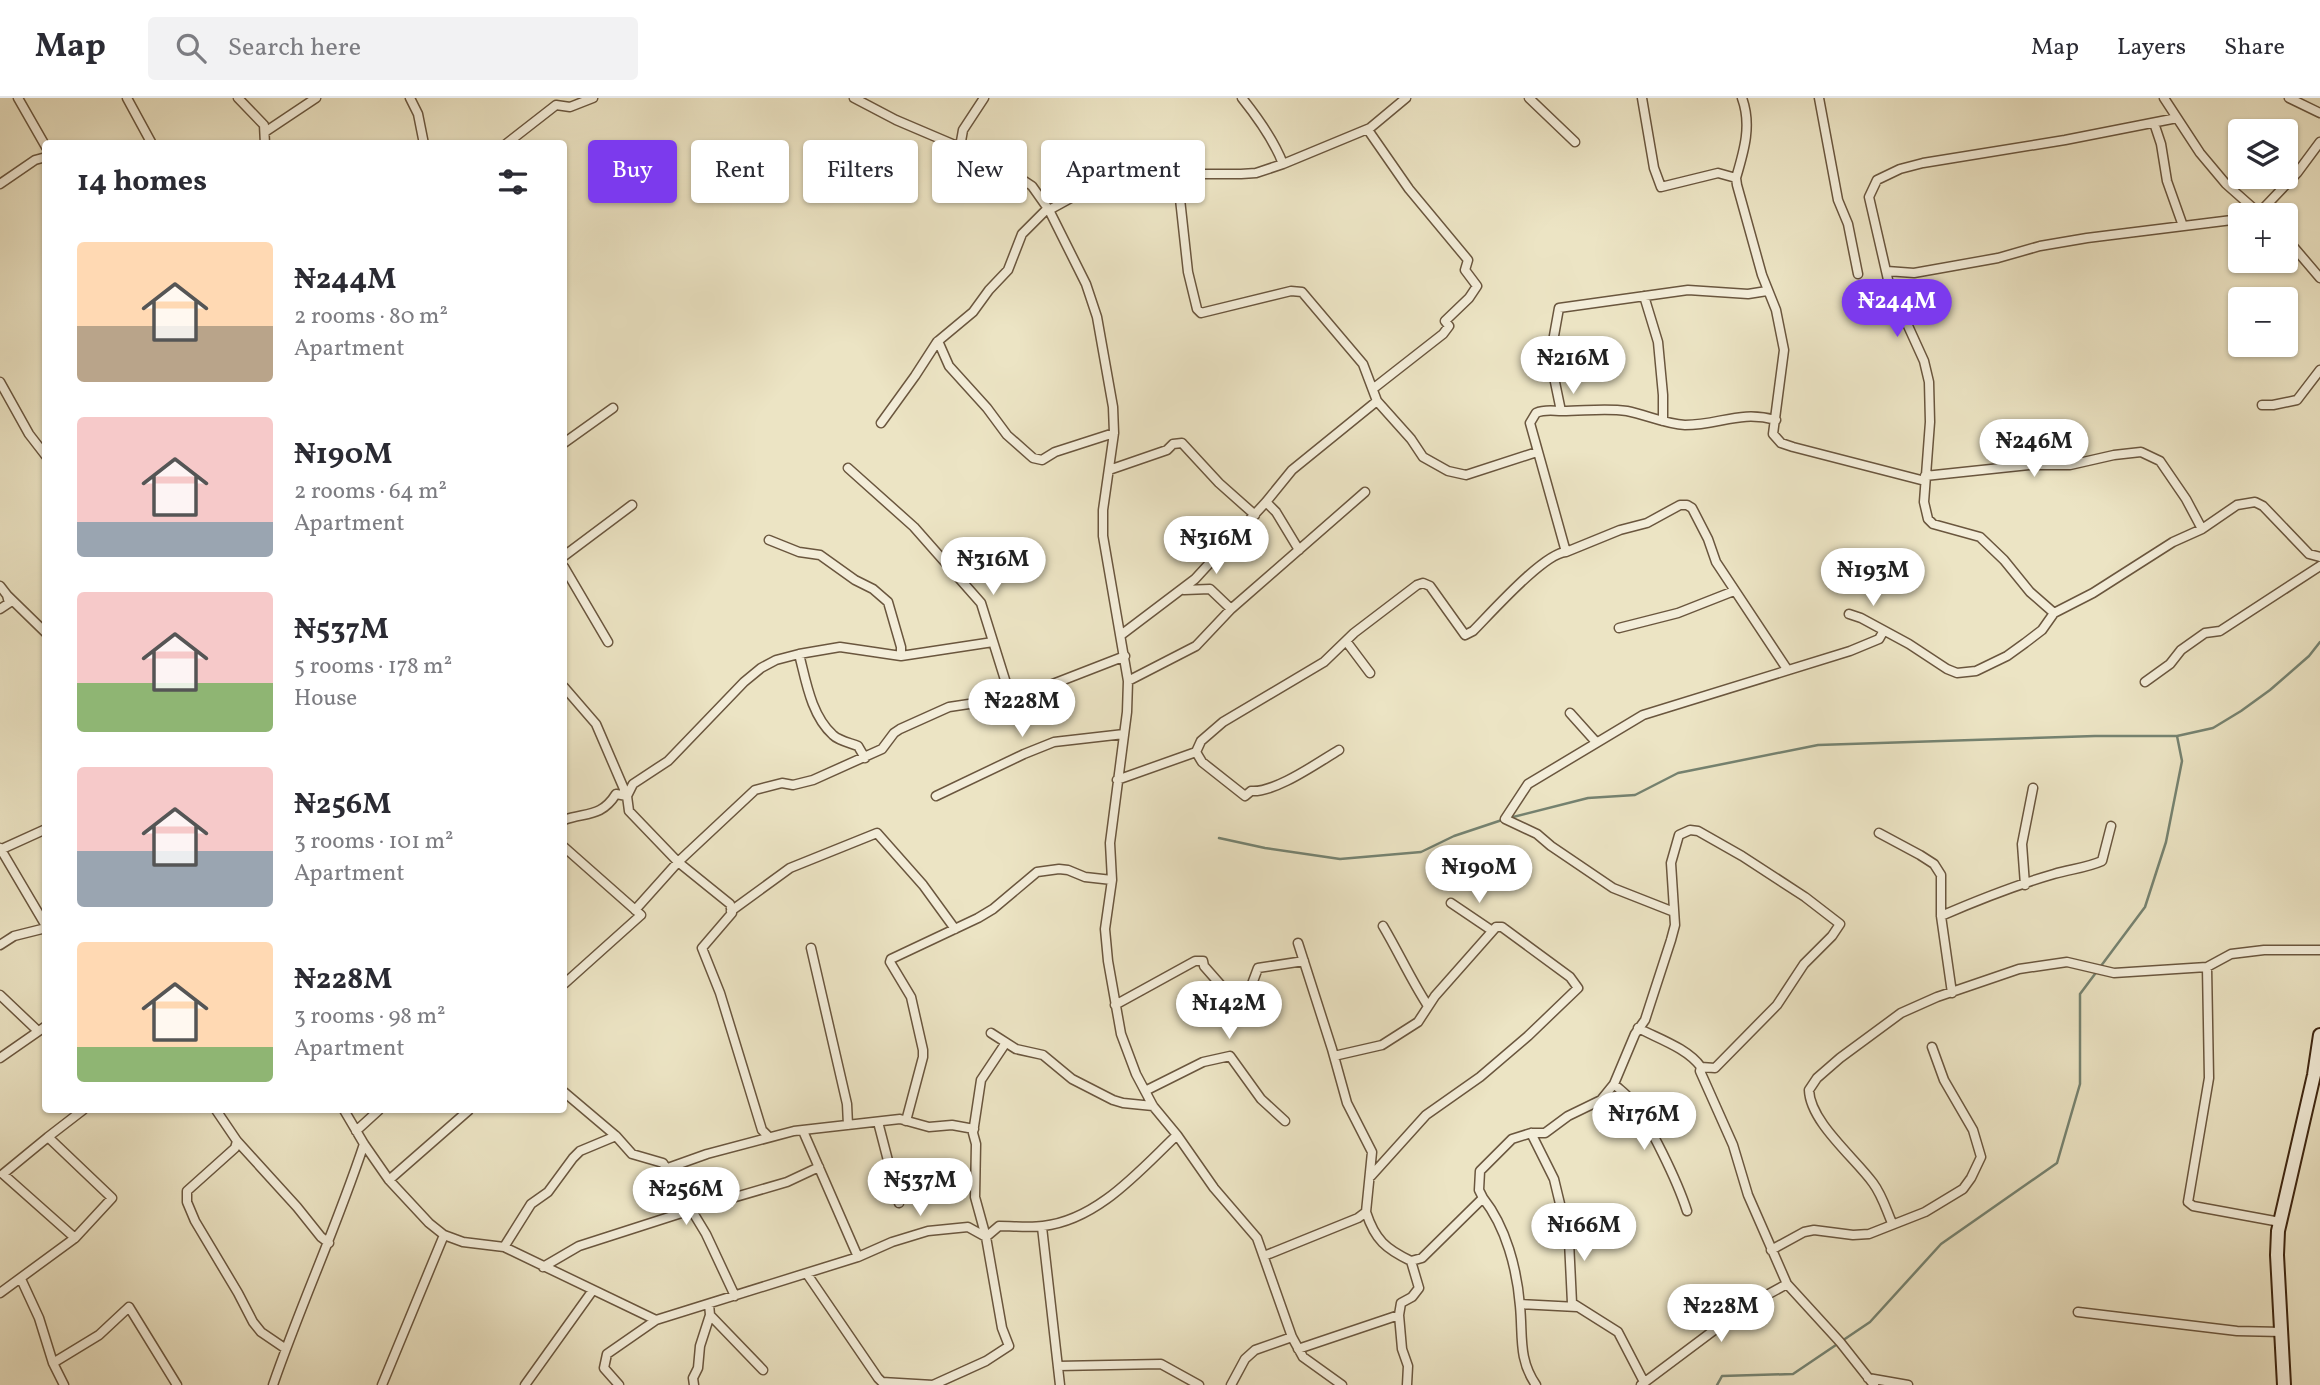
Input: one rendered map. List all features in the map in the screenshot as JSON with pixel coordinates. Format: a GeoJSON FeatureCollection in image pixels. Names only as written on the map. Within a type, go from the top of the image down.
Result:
{"type":"FeatureCollection","features":[{"type":"Feature","properties":{"kind":"street"},"geometry":{"type":"LineString","coordinates":[[19,98],[42,140]]}},
{"type":"Feature","properties":{"kind":"street"},"geometry":{"type":"LineString","coordinates":[[127,98],[150,140]]}},
{"type":"Feature","properties":{"kind":"street"},"geometry":{"type":"LineString","coordinates":[[238,98],[264,125],[265,140]]}},
{"type":"Feature","properties":{"kind":"street"},"geometry":{"type":"LineString","coordinates":[[265,132],[316,98]]}},
{"type":"Feature","properties":{"kind":"street"},"geometry":{"type":"LineString","coordinates":[[410,98],[418,114],[423,140]]}},
{"type":"Feature","properties":{"kind":"street"},"geometry":{"type":"LineString","coordinates":[[511,140],[556,105],[570,107],[593,98]]}},
{"type":"Feature","properties":{"kind":"street"},"geometry":{"type":"LineString","coordinates":[[854,98],[896,120],[945,140]]}},
{"type":"Feature","properties":{"kind":"street"},"geometry":{"type":"LineString","coordinates":[[961,140],[963,130],[984,98]]}},
{"type":"Feature","properties":{"kind":"street"},"geometry":{"type":"LineString","coordinates":[[1242,98],[1258,117],[1283,164]]}},
{"type":"Feature","properties":{"kind":"street"},"geometry":{"type":"LineString","coordinates":[[1205,175],[1249,174],[1283,164],[1367,130],[1406,98]]}},
{"type":"Feature","properties":{"kind":"street"},"geometry":{"type":"LineString","coordinates":[[1529,98],[1575,142]]}},
{"type":"Feature","properties":{"kind":"street"},"geometry":{"type":"LineString","coordinates":[[1642,98],[1654,168],[1661,187],[1718,173],[1736,178]]}},
{"type":"Feature","properties":{"kind":"street"},"geometry":{"type":"LineString","coordinates":[[1742,98],[1748,131],[1736,178],[1767,291],[1776,310],[1784,350],[1773,428],[1773,434],[1781,443],[1925,478],[2029,465],[2070,465],[2141,452],[2160,461],[2186,499],[2202,529]]}},
{"type":"Feature","properties":{"kind":"street"},"geometry":{"type":"LineString","coordinates":[[1819,98],[1838,200],[1847,224],[1858,274]]}},
{"type":"Feature","properties":{"kind":"street"},"geometry":{"type":"LineString","coordinates":[[2164,98],[2200,153],[2226,184],[2248,203]]}},
{"type":"Feature","properties":{"kind":"street"},"geometry":{"type":"LineString","coordinates":[[2289,98],[2320,113]]}},
{"type":"Feature","properties":{"kind":"street"},"geometry":{"type":"LineString","coordinates":[[2054,613],[2030,592],[2004,560],[1980,537],[1933,524],[1928,519],[1924,502],[1930,422],[1927,372],[1892,293],[1869,197],[1877,180],[1900,169],[1923,163],[1995,153],[2177,118]]}},
{"type":"Feature","properties":{"kind":"street"},"geometry":{"type":"LineString","coordinates":[[2154,123],[2161,144],[2167,181],[2183,226]]}},
{"type":"Feature","properties":{"kind":"street"},"geometry":{"type":"LineString","coordinates":[[1367,130],[1409,189],[1468,260],[1465,270],[1477,286],[1469,298],[1445,321],[1449,327],[1443,334],[1374,388]]}},
{"type":"Feature","properties":{"kind":"street"},"geometry":{"type":"LineString","coordinates":[[2270,203],[2320,142]]}},
{"type":"Feature","properties":{"kind":"street"},"geometry":{"type":"LineString","coordinates":[[0,184],[42,158]]}},
{"type":"Feature","properties":{"kind":"street"},"geometry":{"type":"LineString","coordinates":[[1027,183],[1049,209],[1086,284],[1097,317],[1113,407],[1114,433],[1103,510],[1103,536],[1128,681],[1110,843],[1112,880],[1105,929],[1115,1004],[1129,1057],[1153,1106],[1214,1188],[1257,1238],[1298,1349],[1308,1362],[1342,1385]]}},
{"type":"Feature","properties":{"kind":"street"},"geometry":{"type":"LineString","coordinates":[[881,423],[938,341],[973,312],[1008,270],[1022,234],[1049,209],[1061,203]]}},
{"type":"Feature","properties":{"kind":"street"},"geometry":{"type":"LineString","coordinates":[[1180,203],[1188,272],[1197,309],[1201,313],[1291,291],[1302,292],[1363,364],[1377,401],[1411,439],[1423,457],[1453,473],[1466,475],[1537,452]]}},
{"type":"Feature","properties":{"kind":"street"},"geometry":{"type":"LineString","coordinates":[[1888,271],[1914,274],[2063,242],[2228,220]]}},
{"type":"Feature","properties":{"kind":"street"},"geometry":{"type":"LineString","coordinates":[[2298,252],[2320,278]]}},
{"type":"Feature","properties":{"kind":"street"},"geometry":{"type":"LineString","coordinates":[[1561,411],[1550,358],[1559,308],[1688,290],[1748,294],[1767,291]]}},
{"type":"Feature","properties":{"kind":"street"},"geometry":{"type":"LineString","coordinates":[[1644,296],[1658,342],[1663,421]]}},
{"type":"Feature","properties":{"kind":"street"},"geometry":{"type":"LineString","coordinates":[[938,341],[948,366],[987,408],[1007,435],[1032,458],[1042,460],[1055,452],[1114,433]]}},
{"type":"Feature","properties":{"kind":"street"},"geometry":{"type":"LineString","coordinates":[[2262,405],[2297,400],[2320,370]]}},
{"type":"Feature","properties":{"kind":"street"},"geometry":{"type":"LineString","coordinates":[[0,382],[3,393],[42,451]]}},
{"type":"Feature","properties":{"kind":"street"},"geometry":{"type":"LineString","coordinates":[[1121,635],[1184,590],[1255,515],[1292,470],[1377,401]]}},
{"type":"Feature","properties":{"kind":"street"},"geometry":{"type":"LineString","coordinates":[[567,441],[613,408]]}},
{"type":"Feature","properties":{"kind":"street"},"geometry":{"type":"LineString","coordinates":[[1566,552],[1530,424],[1532,417],[1543,410],[1603,408],[1686,425],[1751,415],[1776,420]]}},
{"type":"Feature","properties":{"kind":"street"},"geometry":{"type":"LineString","coordinates":[[1109,470],[1167,450],[1173,444],[1182,443],[1255,515]]}},
{"type":"Feature","properties":{"kind":"street"},"geometry":{"type":"LineString","coordinates":[[848,468],[914,527],[981,603],[1009,698]]}},
{"type":"Feature","properties":{"kind":"street"},"geometry":{"type":"LineString","coordinates":[[1128,681],[1196,646],[1231,609],[1365,492]]}},
{"type":"Feature","properties":{"kind":"street"},"geometry":{"type":"LineString","coordinates":[[1266,502],[1276,512],[1299,550]]}},
{"type":"Feature","properties":{"kind":"street"},"geometry":{"type":"LineString","coordinates":[[1849,614],[1909,644],[1947,669],[1968,673],[2007,656],[2042,630],[2054,613],[2093,593],[2238,505],[2255,502],[2263,506],[2308,554],[2320,557]]}},
{"type":"Feature","properties":{"kind":"street"},"geometry":{"type":"LineString","coordinates":[[567,553],[632,505]]}},
{"type":"Feature","properties":{"kind":"street"},"geometry":{"type":"LineString","coordinates":[[1117,780],[1196,752],[1201,741],[1228,718],[1318,666],[1387,608],[1423,583],[1430,586],[1465,635],[1473,631],[1521,582],[1558,552],[1566,552],[1620,530],[1647,523],[1680,505],[1692,508],[1716,562],[1787,669]]}},
{"type":"Feature","properties":{"kind":"street"},"geometry":{"type":"LineString","coordinates":[[769,540],[799,552],[820,555],[888,602],[901,647],[901,656]]}},
{"type":"Feature","properties":{"kind":"street"},"geometry":{"type":"LineString","coordinates":[[2145,682],[2205,633],[2221,631],[2320,566]]}},
{"type":"Feature","properties":{"kind":"street"},"geometry":{"type":"LineString","coordinates":[[567,573],[608,642]]}},
{"type":"Feature","properties":{"kind":"street"},"geometry":{"type":"LineString","coordinates":[[0,586],[42,629]]}},
{"type":"Feature","properties":{"kind":"street"},"geometry":{"type":"LineString","coordinates":[[1184,590],[1210,589],[1231,609]]}},
{"type":"Feature","properties":{"kind":"street"},"geometry":{"type":"LineString","coordinates":[[1619,628],[1678,613],[1734,590]]}},
{"type":"Feature","properties":{"kind":"street"},"geometry":{"type":"LineString","coordinates":[[0,609],[9,603],[7,595]]}},
{"type":"Feature","properties":{"kind":"street"},"geometry":{"type":"LineString","coordinates":[[1674,912],[1613,888],[1537,834],[1505,819],[1528,784],[1643,715],[1850,651],[1879,639],[1883,632]]}},
{"type":"Feature","properties":{"kind":"street"},"geometry":{"type":"LineString","coordinates":[[1346,641],[1370,673]]}},
{"type":"Feature","properties":{"kind":"street"},"geometry":{"type":"LineString","coordinates":[[627,796],[632,784],[668,761],[744,682],[776,660],[840,647],[901,656],[993,642]]}},
{"type":"Feature","properties":{"kind":"street"},"geometry":{"type":"LineString","coordinates":[[799,654],[812,701],[821,717],[833,735],[858,746],[864,758]]}},
{"type":"Feature","properties":{"kind":"street"},"geometry":{"type":"LineString","coordinates":[[635,910],[678,862],[755,790],[782,783],[793,785],[813,780],[882,749],[900,729],[949,707],[1022,696],[1125,656]]}},
{"type":"Feature","properties":{"kind":"street"},"geometry":{"type":"LineString","coordinates":[[567,690],[596,724],[627,796],[629,811],[678,862],[726,900],[732,911]]}},
{"type":"Feature","properties":{"kind":"street"},"geometry":{"type":"LineString","coordinates":[[1570,713],[1596,742]]}},
{"type":"Feature","properties":{"kind":"street"},"geometry":{"type":"LineString","coordinates":[[936,796],[1054,742],[1124,734]]}},
{"type":"Feature","properties":{"kind":"street"},"geometry":{"type":"LineString","coordinates":[[1196,752],[1202,762],[1245,796],[1251,791],[1261,792],[1300,773],[1339,750]]}},
{"type":"Feature","properties":{"kind":"street"},"geometry":{"type":"LineString","coordinates":[[2025,885],[2022,844],[2033,788]]}},
{"type":"Feature","properties":{"kind":"street"},"geometry":{"type":"LineString","coordinates":[[567,819],[577,814],[587,816],[597,812],[611,802],[616,794],[627,796]]}},
{"type":"Feature","properties":{"kind":"street"},"geometry":{"type":"LineString","coordinates":[[1941,916],[2007,889],[2056,874],[2085,869],[2102,861],[2111,826]]}},
{"type":"Feature","properties":{"kind":"street"},"geometry":{"type":"LineString","coordinates":[[42,831],[1,848],[42,920]]}},
{"type":"Feature","properties":{"kind":"street"},"geometry":{"type":"LineString","coordinates":[[1536,1385],[1523,1363],[1515,1269],[1495,1214],[1479,1190],[1480,1171],[1507,1143],[1531,1133],[1545,1133],[1568,1116],[1601,1100],[1614,1084],[1638,1028],[1645,1020],[1675,925],[1671,880],[1674,846],[1683,832],[1698,831],[1805,897],[1840,924],[1804,964],[1777,1005],[1715,1068],[1700,1067]]}},
{"type":"Feature","properties":{"kind":"street"},"geometry":{"type":"LineString","coordinates":[[769,1137],[762,1130],[720,993],[702,948],[732,911],[790,868],[877,833],[923,885],[955,929]]}},
{"type":"Feature","properties":{"kind":"street"},"geometry":{"type":"LineString","coordinates":[[1879,833],[1934,864],[1941,875],[1941,916],[1952,993]]}},
{"type":"Feature","properties":{"kind":"street"},"geometry":{"type":"LineString","coordinates":[[567,850],[641,915],[567,981]]}},
{"type":"Feature","properties":{"kind":"street"},"geometry":{"type":"LineString","coordinates":[[906,1121],[923,1051],[911,998],[891,959],[993,909],[1037,872],[1059,869],[1085,877],[1112,880]]}},
{"type":"Feature","properties":{"kind":"street"},"geometry":{"type":"LineString","coordinates":[[1451,903],[1491,930]]}},
{"type":"Feature","properties":{"kind":"street"},"geometry":{"type":"LineString","coordinates":[[1383,926],[1402,958],[1410,979],[1428,1006]]}},
{"type":"Feature","properties":{"kind":"street"},"geometry":{"type":"LineString","coordinates":[[1334,1056],[1382,1045],[1418,1022],[1428,1006],[1491,930],[1502,927],[1570,977],[1578,988],[1528,1036],[1479,1077],[1426,1115],[1371,1176]]}},
{"type":"Feature","properties":{"kind":"street"},"geometry":{"type":"LineString","coordinates":[[0,945],[14,936],[42,928]]}},
{"type":"Feature","properties":{"kind":"street"},"geometry":{"type":"LineString","coordinates":[[1298,943],[1347,1104],[1372,1152],[1366,1212],[1370,1225],[1388,1250],[1411,1261],[1422,1258],[1483,1198]]}},
{"type":"Feature","properties":{"kind":"street"},"geometry":{"type":"LineString","coordinates":[[811,948],[847,1104],[848,1125]]}},
{"type":"Feature","properties":{"kind":"street"},"geometry":{"type":"LineString","coordinates":[[1892,1223],[1879,1191],[1827,1130],[1812,1103],[1809,1090],[1817,1078],[1840,1058],[1901,1013],[2019,969],[2067,962],[2114,973],[2207,967],[2231,954],[2264,950],[2320,950]]}},
{"type":"Feature","properties":{"kind":"street"},"geometry":{"type":"LineString","coordinates":[[1115,1004],[1195,961],[1203,961],[1233,999],[1249,992],[1258,968],[1304,961]]}},
{"type":"Feature","properties":{"kind":"street"},"geometry":{"type":"LineString","coordinates":[[2207,967],[2209,1078],[2188,1202],[2193,1206],[2280,1222]]}},
{"type":"Feature","properties":{"kind":"street"},"geometry":{"type":"LineString","coordinates":[[0,995],[42,1028],[0,1058]]}},
{"type":"Feature","properties":{"kind":"street"},"geometry":{"type":"LineString","coordinates":[[1638,1028],[1680,1051],[1692,1054],[1700,1067],[1701,1077],[1733,1145],[1748,1195],[1787,1284],[1840,1342],[1871,1382],[1908,1385]]}},
{"type":"Feature","properties":{"kind":"street"},"geometry":{"type":"LineString","coordinates":[[990,1033],[1016,1049],[1043,1055],[1072,1079],[1113,1100],[1153,1106]]}},
{"type":"Feature","properties":{"kind":"street"},"geometry":{"type":"LineString","coordinates":[[2284,1385],[2277,1255],[2280,1222],[2312,1086],[2320,1035]]}},
{"type":"Feature","properties":{"kind":"street"},"geometry":{"type":"LineString","coordinates":[[807,1274],[882,1382],[933,1385],[1009,1346],[1002,1328],[986,1237],[975,1196],[974,1129],[981,1080],[1004,1044]]}},
{"type":"Feature","properties":{"kind":"street"},"geometry":{"type":"LineString","coordinates":[[1771,1250],[1804,1232],[1830,1230],[1869,1234],[1925,1212],[1963,1189],[1981,1157],[1973,1130],[1944,1080],[1931,1047]]}},
{"type":"Feature","properties":{"kind":"street"},"geometry":{"type":"LineString","coordinates":[[1145,1091],[1203,1062],[1230,1056],[1261,1098],[1285,1121]]}},
{"type":"Feature","properties":{"kind":"street"},"geometry":{"type":"LineString","coordinates":[[1614,1084],[1630,1099],[1645,1123],[1682,1194],[1687,1211]]}},
{"type":"Feature","properties":{"kind":"street"},"geometry":{"type":"LineString","coordinates":[[567,1095],[616,1136],[632,1154],[663,1163],[706,1234],[735,1296]]}},
{"type":"Feature","properties":{"kind":"street"},"geometry":{"type":"LineString","coordinates":[[75,1238],[2,1172],[79,1113]]}},
{"type":"Feature","properties":{"kind":"street"},"geometry":{"type":"LineString","coordinates":[[218,1113],[237,1142],[329,1243]]}},
{"type":"Feature","properties":{"kind":"street"},"geometry":{"type":"LineString","coordinates":[[346,1113],[389,1180],[429,1223],[444,1235],[463,1242],[504,1247],[656,1320]]}},
{"type":"Feature","properties":{"kind":"street"},"geometry":{"type":"LineString","coordinates":[[356,1130],[376,1113]]}},
{"type":"Feature","properties":{"kind":"street"},"geometry":{"type":"LineString","coordinates":[[389,1180],[466,1113]]}},
{"type":"Feature","properties":{"kind":"street"},"geometry":{"type":"LineString","coordinates":[[665,1169],[769,1137],[848,1125],[900,1119],[929,1127],[952,1125],[974,1129]]}},
{"type":"Feature","properties":{"kind":"street"},"geometry":{"type":"LineString","coordinates":[[878,1122],[899,1203]]}},
{"type":"Feature","properties":{"kind":"street"},"geometry":{"type":"LineString","coordinates":[[803,1131],[858,1257]]}},
{"type":"Feature","properties":{"kind":"street"},"geometry":{"type":"LineString","coordinates":[[1531,1133],[1554,1179],[1569,1241],[1572,1303],[1618,1332],[1643,1383],[1745,1307],[1787,1284]]}},
{"type":"Feature","properties":{"kind":"street"},"geometry":{"type":"LineString","coordinates":[[986,1237],[999,1226],[1041,1227],[1062,1223],[1083,1214],[1112,1195],[1177,1135]]}},
{"type":"Feature","properties":{"kind":"street"},"geometry":{"type":"LineString","coordinates":[[0,1293],[75,1238],[113,1198],[48,1136]]}},
{"type":"Feature","properties":{"kind":"street"},"geometry":{"type":"LineString","coordinates":[[504,1247],[531,1205],[548,1192],[562,1170],[580,1151],[616,1136]]}},
{"type":"Feature","properties":{"kind":"street"},"geometry":{"type":"LineString","coordinates":[[237,1142],[235,1148],[188,1188],[187,1202],[195,1221],[239,1293],[253,1322],[261,1332],[286,1349]]}},
{"type":"Feature","properties":{"kind":"street"},"geometry":{"type":"LineString","coordinates":[[274,1385],[364,1144]]}},
{"type":"Feature","properties":{"kind":"street"},"geometry":{"type":"LineString","coordinates":[[543,1267],[579,1246],[787,1182],[818,1167]]}},
{"type":"Feature","properties":{"kind":"street"},"geometry":{"type":"LineString","coordinates":[[1264,1256],[1366,1212]]}},
{"type":"Feature","properties":{"kind":"street"},"geometry":{"type":"LineString","coordinates":[[619,1385],[604,1368],[607,1354],[656,1320],[807,1274],[928,1231],[968,1227],[986,1237]]}},
{"type":"Feature","properties":{"kind":"street"},"geometry":{"type":"LineString","coordinates":[[1041,1227],[1060,1385]]}},
{"type":"Feature","properties":{"kind":"street"},"geometry":{"type":"LineString","coordinates":[[382,1385],[444,1235]]}},
{"type":"Feature","properties":{"kind":"street"},"geometry":{"type":"LineString","coordinates":[[1407,1385],[1408,1366],[1402,1349],[1399,1315],[1401,1303],[1417,1293],[1419,1288],[1411,1261]]}},
{"type":"Feature","properties":{"kind":"street"},"geometry":{"type":"LineString","coordinates":[[21,1279],[64,1385]]}},
{"type":"Feature","properties":{"kind":"street"},"geometry":{"type":"LineString","coordinates":[[525,1385],[593,1290]]}},
{"type":"Feature","properties":{"kind":"street"},"geometry":{"type":"LineString","coordinates":[[694,1385],[700,1346],[710,1315],[709,1304]]}},
{"type":"Feature","properties":{"kind":"street"},"geometry":{"type":"LineString","coordinates":[[1520,1304],[1577,1307]]}},
{"type":"Feature","properties":{"kind":"street"},"geometry":{"type":"LineString","coordinates":[[53,1363],[99,1335],[130,1307],[177,1385]]}},
{"type":"Feature","properties":{"kind":"street"},"geometry":{"type":"LineString","coordinates":[[2078,1312],[2237,1331],[2282,1332]]}},
{"type":"Feature","properties":{"kind":"street"},"geometry":{"type":"LineString","coordinates":[[710,1315],[763,1370]]}},
{"type":"Feature","properties":{"kind":"street"},"geometry":{"type":"LineString","coordinates":[[1298,1349],[1399,1315]]}},
{"type":"Feature","properties":{"kind":"street"},"geometry":{"type":"LineString","coordinates":[[1231,1385],[1245,1359],[1255,1350],[1292,1337]]}},
{"type":"Feature","properties":{"kind":"street"},"geometry":{"type":"LineString","coordinates":[[1058,1366],[1161,1364],[1199,1385]]}},
{"type":"Feature","properties":{"kind":"waterway"},"geometry":{"type":"LineString","coordinates":[[1219,838],[1340,859],[1421,852],[1454,836],[1505,819],[1588,798],[1635,795],[1678,773],[1818,745],[2177,736],[2213,728],[2241,711],[2309,656],[2320,642]]}},
{"type":"Feature","properties":{"kind":"waterway"},"geometry":{"type":"LineString","coordinates":[[1717,1385],[1722,1376],[1793,1374],[1870,1322],[1941,1244],[2057,1163],[2080,1084],[2080,994],[2145,907],[2166,842],[2182,761],[2177,736]]}}]}
